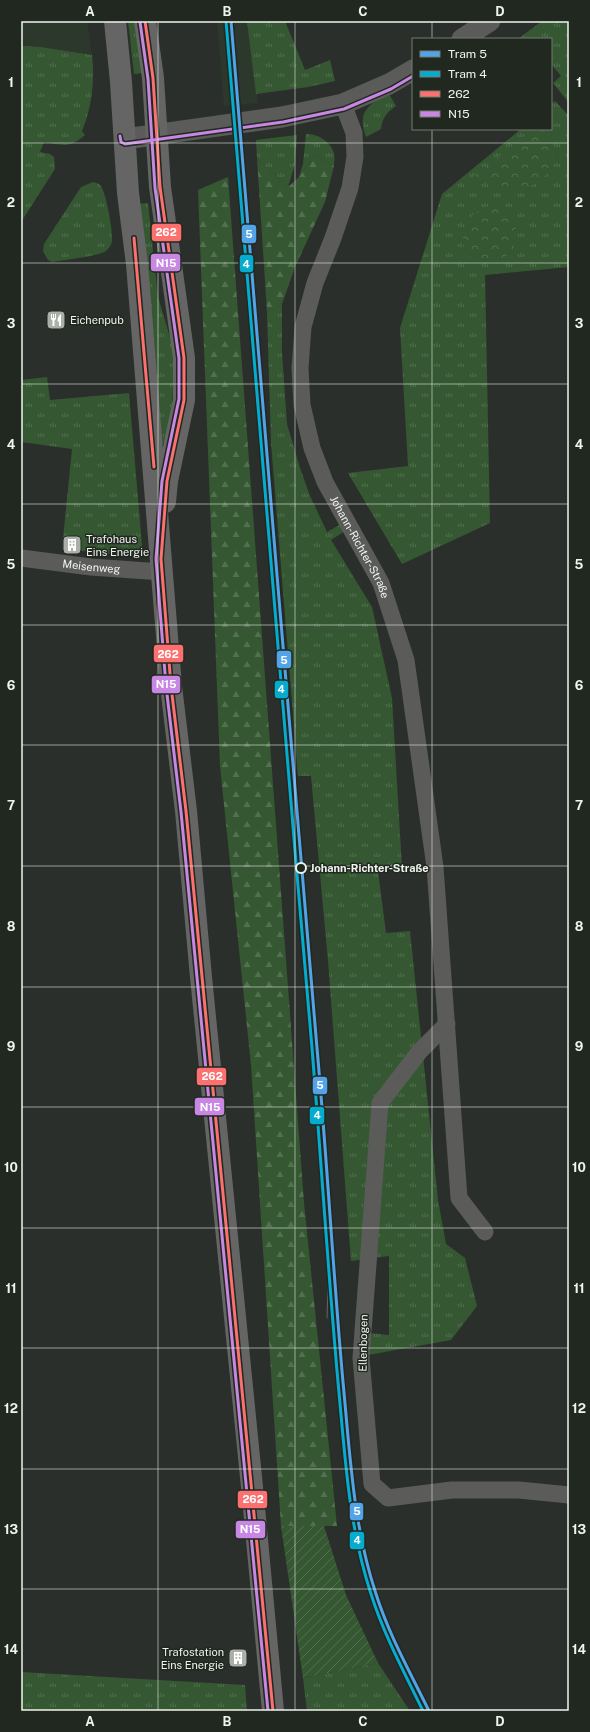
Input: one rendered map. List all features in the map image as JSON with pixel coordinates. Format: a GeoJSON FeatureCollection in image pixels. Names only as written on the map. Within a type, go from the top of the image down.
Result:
{"type":"FeatureCollection","features":[{"type":"Feature","properties":{"kind":"main road"},"geometry":{"type":"LineString","coordinates":[[115,21],[121,71],[128,193],[139,280],[171,686],[186,812],[273,1711]]}},
{"type":"Feature","properties":{"kind":"main road"},"geometry":{"type":"LineString","coordinates":[[145,21],[153,78],[160,187],[184,358],[184,400],[167,481],[162,524],[161,565]]}},
{"type":"Feature","properties":{"kind":"street"},"geometry":{"type":"LineString","coordinates":[[464,38],[490,21]]}},
{"type":"Feature","properties":{"kind":"street"},"geometry":{"type":"LineString","coordinates":[[125,139],[282,117],[344,104],[388,84],[412,71]]}},
{"type":"Feature","properties":{"kind":"street","name":"Johann-Richter-Straße"},"geometry":{"type":"LineString","coordinates":[[344,104],[354,133],[356,156],[350,188],[333,238],[315,282],[302,327],[300,368],[302,405],[312,448],[325,482],[381,583],[406,660],[435,867],[459,1198],[485,1232]]}},
{"type":"Feature","properties":{"kind":"street","name":"Meisenweg"},"geometry":{"type":"LineString","coordinates":[[21,558],[91,567],[161,565]]}},
{"type":"Feature","properties":{"kind":"street","name":"Ellenbogen"},"geometry":{"type":"LineString","coordinates":[[447,1024],[420,1051],[380,1103],[361,1358],[372,1484],[388,1498],[452,1490],[519,1490],[569,1495]]}},
{"type":"Feature","properties":{"kind":"shaded area"},"geometry":{"type":"Polygon","coordinates":[[[21,21],[87,21],[92,55],[41,47],[21,46],[21,21]]]}},
{"type":"Feature","properties":{"kind":"shaded area"},"geometry":{"type":"Polygon","coordinates":[[[217,21],[248,21],[258,103],[224,106],[217,21]]]}},
{"type":"Feature","properties":{"kind":"green space"},"geometry":{"type":"Polygon","coordinates":[[[128,21],[137,21],[143,73],[134,74],[128,21]]]}},
{"type":"Feature","properties":{"kind":"green space"},"geometry":{"type":"Polygon","coordinates":[[[247,21],[285,21],[305,70],[330,60],[335,81],[308,87],[256,94],[247,21]]]}},
{"type":"Feature","properties":{"kind":"green space"},"geometry":{"type":"Polygon","coordinates":[[[542,21],[569,21],[569,103],[553,83],[561,76],[552,65],[552,38],[519,38],[542,21]]]}},
{"type":"Feature","properties":{"kind":"green space"},"geometry":{"type":"Polygon","coordinates":[[[21,46],[41,47],[92,55],[93,74],[92,93],[88,113],[82,131],[85,135],[75,142],[66,145],[44,142],[40,152],[50,154],[54,157],[55,169],[21,222],[21,46]]]}},
{"type":"Feature","properties":{"kind":"green space"},"geometry":{"type":"Polygon","coordinates":[[[389,94],[396,106],[390,111],[382,122],[381,129],[366,137],[363,121],[366,110],[375,101],[389,94]]]}},
{"type":"Feature","properties":{"kind":"green space"},"geometry":{"type":"Polygon","coordinates":[[[555,101],[569,116],[569,267],[485,275],[490,523],[402,564],[348,473],[408,466],[400,328],[442,194],[520,130],[552,130],[552,103],[555,101]]]}},
{"type":"Feature","properties":{"kind":"green space"},"geometry":{"type":"Polygon","coordinates":[[[532,130],[546,130],[554,151],[550,167],[543,179],[527,188],[513,192],[472,178],[532,130]]]}},
{"type":"Feature","properties":{"kind":"green space"},"geometry":{"type":"Polygon","coordinates":[[[306,134],[315,135],[330,145],[334,153],[334,166],[315,155],[299,177],[303,164],[306,134]]]}},
{"type":"Feature","properties":{"kind":"green space"},"geometry":{"type":"Polygon","coordinates":[[[297,135],[295,164],[288,187],[257,158],[256,140],[297,135]]]}},
{"type":"Feature","properties":{"kind":"green space"},"geometry":{"type":"Polygon","coordinates":[[[315,155],[334,166],[325,202],[295,267],[282,304],[267,312],[257,158],[288,187],[299,177],[315,155]]]}},
{"type":"Feature","properties":{"kind":"green space"},"geometry":{"type":"Polygon","coordinates":[[[228,177],[304,1203],[337,1526],[281,1526],[251,1065],[220,766],[198,190],[228,177]]]}},
{"type":"Feature","properties":{"kind":"green space"},"geometry":{"type":"Polygon","coordinates":[[[93,182],[100,185],[105,196],[111,228],[112,240],[110,246],[106,251],[97,255],[52,262],[48,260],[43,251],[44,244],[81,187],[93,182]]]}},
{"type":"Feature","properties":{"kind":"green space"},"geometry":{"type":"Polygon","coordinates":[[[148,203],[158,297],[171,341],[174,361],[172,409],[165,442],[162,444],[154,340],[138,204],[148,203]]]}},
{"type":"Feature","properties":{"kind":"green space"},"geometry":{"type":"Polygon","coordinates":[[[488,206],[504,212],[516,228],[516,242],[511,253],[491,264],[464,254],[463,235],[473,214],[488,206]]]}},
{"type":"Feature","properties":{"kind":"green space"},"geometry":{"type":"Polygon","coordinates":[[[282,304],[282,353],[287,424],[310,496],[327,532],[341,524],[345,531],[331,540],[372,607],[392,698],[402,868],[378,871],[386,933],[410,931],[438,1200],[446,1244],[465,1258],[477,1306],[451,1340],[368,1355],[369,1333],[389,1335],[389,1256],[351,1261],[328,961],[311,776],[298,776],[271,442],[267,312],[282,304]]]}},
{"type":"Feature","properties":{"kind":"green space"},"geometry":{"type":"Polygon","coordinates":[[[47,377],[50,400],[129,393],[143,557],[62,549],[72,449],[21,442],[21,380],[47,377]]]}},
{"type":"Feature","properties":{"kind":"green space"},"geometry":{"type":"Polygon","coordinates":[[[281,1526],[324,1526],[346,1595],[378,1663],[303,1678],[281,1526]]]}},
{"type":"Feature","properties":{"kind":"green space"},"geometry":{"type":"Polygon","coordinates":[[[378,1663],[410,1711],[307,1711],[303,1678],[378,1663]]]}},
{"type":"Feature","properties":{"kind":"green space"},"geometry":{"type":"Polygon","coordinates":[[[21,1672],[245,1685],[247,1711],[21,1711],[21,1672]]]}},
{"type":"Feature","properties":{"kind":"tram line","name":"4"},"geometry":{"type":"LineString","coordinates":[[226,21],[312,1048],[334,1340],[348,1489],[363,1568],[376,1609],[388,1639],[423,1711]]}},
{"type":"Feature","properties":{"kind":"tram line","name":"5"},"geometry":{"type":"LineString","coordinates":[[231,21],[321,1090],[339,1340],[357,1516],[368,1568],[381,1609],[393,1639],[429,1711]]}},
{"type":"Feature","properties":{"kind":"tram line"},"geometry":{"type":"LineString","coordinates":[[327,1318],[330,1228]]}},
{"type":"Feature","properties":{"kind":"transit line","name":"262"},"geometry":{"type":"LineString","coordinates":[[145,21],[153,78],[160,187],[184,358],[184,400],[167,481],[161,559],[171,686],[186,811],[273,1711]]}},
{"type":"Feature","properties":{"kind":"transit line","name":"N15"},"geometry":{"type":"LineString","coordinates":[[140,22],[148,79],[155,188],[179,358],[179,399],[162,481],[156,559],[166,686],[181,812],[268,1711]]}},
{"type":"Feature","properties":{"kind":"transit line","name":"N15"},"geometry":{"type":"LineString","coordinates":[[120,136],[121,142],[125,144],[283,122],[344,109],[391,89],[412,77]]}},
{"type":"Feature","properties":{"kind":"transit line","name":"262"},"geometry":{"type":"LineString","coordinates":[[134,238],[154,467]]}},
{"type":"Feature","properties":{"kind":"place","name":"Eichenpub"},"geometry":{"type":"Point","coordinates":[56,320]}},
{"type":"Feature","properties":{"kind":"place","name":"Trafohaus Eins Energie"},"geometry":{"type":"Point","coordinates":[72,545]}},
{"type":"Feature","properties":{"kind":"place","name":"Johann-Richter-Straße"},"geometry":{"type":"Point","coordinates":[301,868]}},
{"type":"Feature","properties":{"kind":"place","name":"Trafostation Eins Energie"},"geometry":{"type":"Point","coordinates":[238,1658]}}]}
